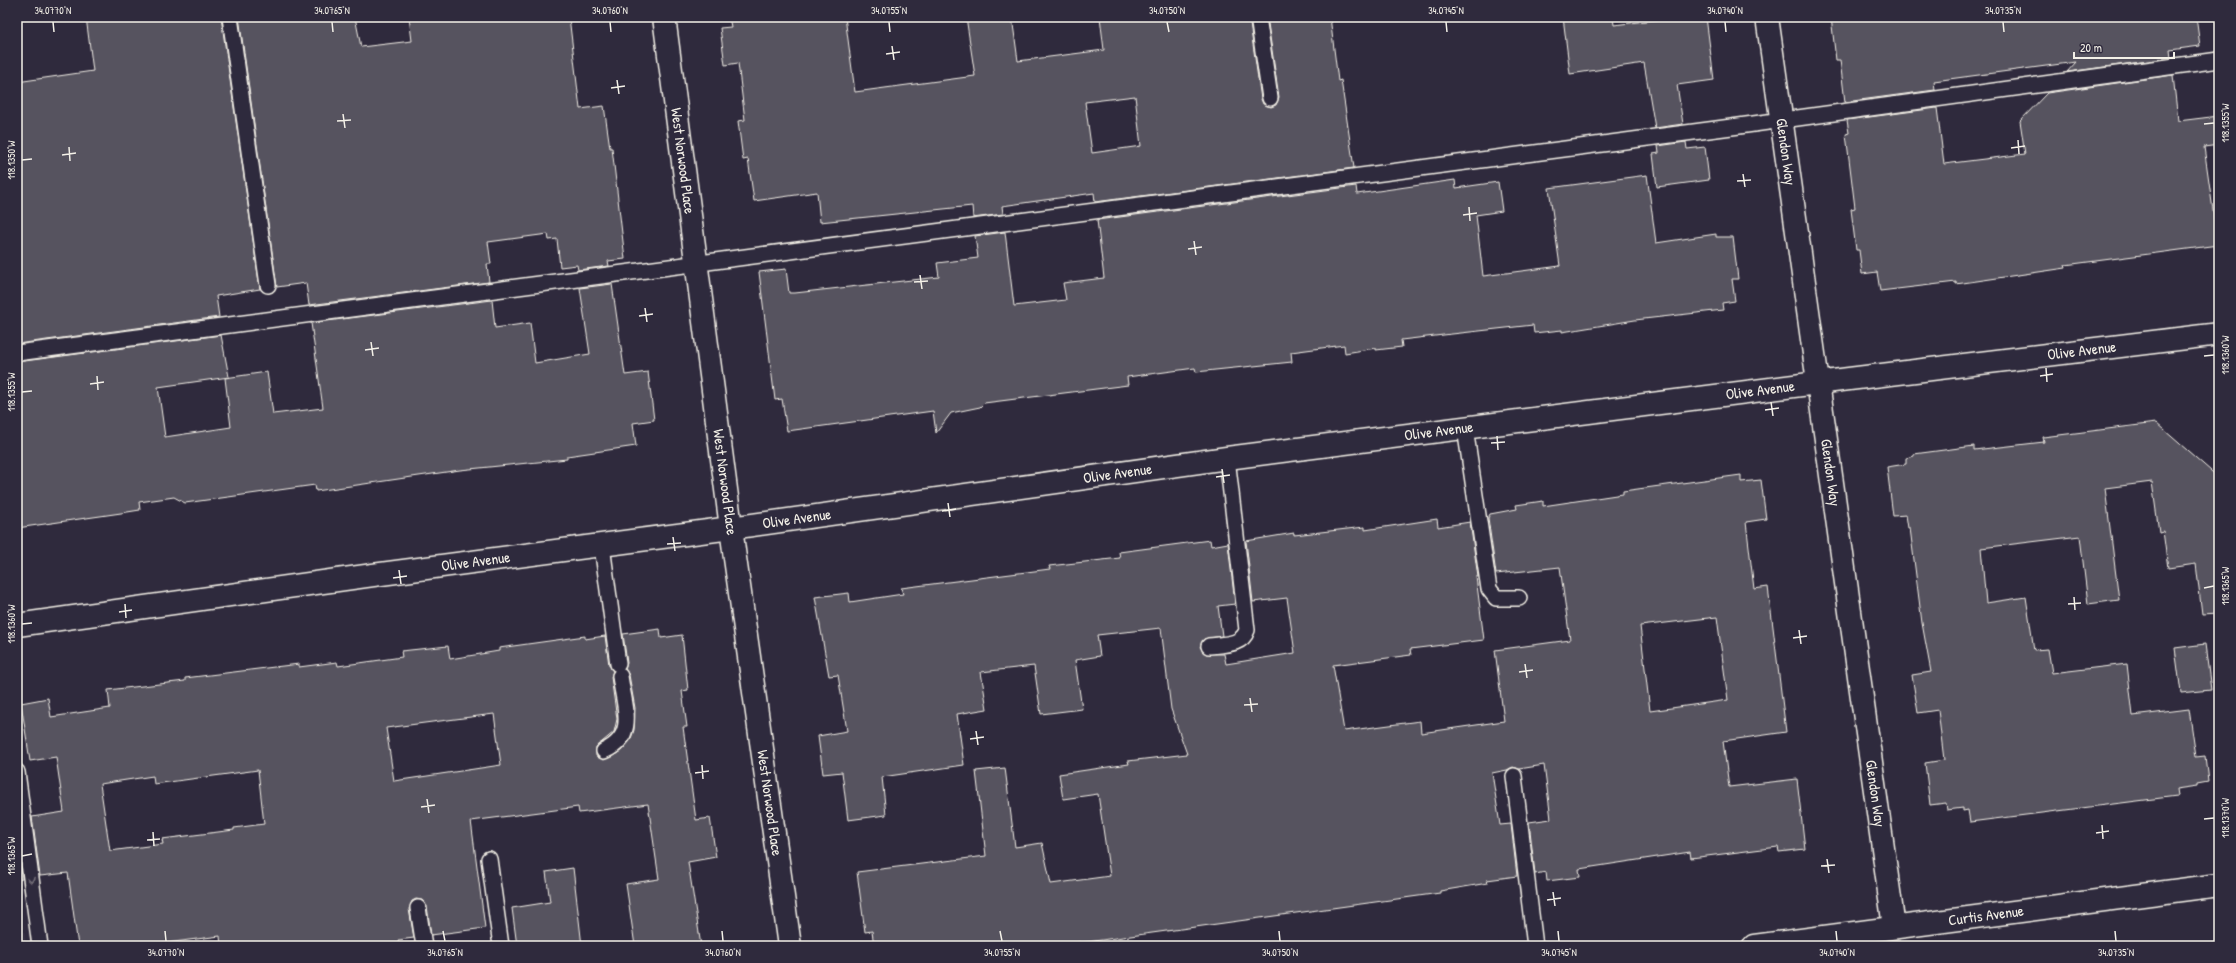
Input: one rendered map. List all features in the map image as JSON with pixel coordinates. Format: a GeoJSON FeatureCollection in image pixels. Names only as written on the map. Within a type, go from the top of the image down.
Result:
{"type":"FeatureCollection","features":[{"type":"Feature","properties":{"kind":"street","name":"West Norwood Place"},"geometry":{"type":"LineString","coordinates":[[664,17],[698,262],[732,528],[790,946]]}},
{"type":"Feature","properties":{"kind":"street","name":"Glendon Way"},"geometry":{"type":"LineString","coordinates":[[1767,17],[1894,928]]}},
{"type":"Feature","properties":{"kind":"street","name":"Olive Avenue"},"geometry":{"type":"LineString","coordinates":[[17,625],[373,575],[602,546],[1227,458],[1817,383],[2219,334]]}},
{"type":"Feature","properties":{"kind":"street","name":"Curtis Avenue"},"geometry":{"type":"LineString","coordinates":[[1754,946],[2219,885]]}},
{"type":"Feature","properties":{"kind":"lane"},"geometry":{"type":"LineString","coordinates":[[230,17],[268,285]]}},
{"type":"Feature","properties":{"kind":"lane"},"geometry":{"type":"LineString","coordinates":[[1258,17],[1270,98]]}},
{"type":"Feature","properties":{"kind":"lane"},"geometry":{"type":"LineString","coordinates":[[17,353],[698,262],[1782,121],[2219,60]]}},
{"type":"Feature","properties":{"kind":"lane"},"geometry":{"type":"LineString","coordinates":[[1465,428],[1489,589],[1496,598],[1520,598]]}},
{"type":"Feature","properties":{"kind":"lane"},"geometry":{"type":"LineString","coordinates":[[1209,646],[1238,642],[1245,637],[1246,630],[1227,458]]}},
{"type":"Feature","properties":{"kind":"lane"},"geometry":{"type":"LineString","coordinates":[[602,546],[627,727],[623,738],[616,746],[604,751]]}},
{"type":"Feature","properties":{"kind":"lane"},"geometry":{"type":"LineString","coordinates":[[17,772],[40,946]]}},
{"type":"Feature","properties":{"kind":"lane"},"geometry":{"type":"LineString","coordinates":[[1514,776],[1535,946]]}},
{"type":"Feature","properties":{"kind":"lane"},"geometry":{"type":"LineString","coordinates":[[489,859],[501,946]]}},
{"type":"Feature","properties":{"kind":"lane"},"geometry":{"type":"LineString","coordinates":[[418,908],[424,946]]}},
{"type":"Feature","properties":{"kind":"shaded area"},"geometry":{"type":"Polygon","coordinates":[[[17,881],[26,946],[17,946],[17,881]]]}},
{"type":"Feature","properties":{"kind":"building"},"geometry":{"type":"Polygon","coordinates":[[[86,17],[221,17],[260,289],[216,296],[219,317],[17,344],[17,82],[93,71],[86,17]]]}},
{"type":"Feature","properties":{"kind":"building"},"geometry":{"type":"Polygon","coordinates":[[[239,17],[355,17],[361,47],[412,41],[409,17],[569,17],[580,109],[604,106],[610,148],[612,148],[625,259],[608,261],[609,266],[578,270],[577,265],[560,267],[557,239],[549,240],[548,234],[488,242],[491,264],[487,264],[489,282],[309,305],[306,283],[277,287],[239,17]]]}},
{"type":"Feature","properties":{"kind":"building"},"geometry":{"type":"Polygon","coordinates":[[[729,17],[845,17],[855,92],[975,76],[966,17],[1012,17],[1018,61],[1104,50],[1100,17],[1249,17],[1261,99],[1263,104],[1271,107],[1276,105],[1279,97],[1267,17],[1330,17],[1338,81],[1341,80],[1354,168],[1095,202],[1094,193],[1002,206],[1003,214],[973,218],[972,206],[820,222],[817,192],[754,201],[748,159],[743,160],[738,121],[745,120],[738,63],[725,65],[720,28],[731,27],[729,17]],[[1135,96],[1085,102],[1092,153],[1141,146],[1135,96]]]}},
{"type":"Feature","properties":{"kind":"building"},"geometry":{"type":"Polygon","coordinates":[[[1563,17],[1613,17],[1614,25],[1679,17],[1706,17],[1714,80],[1677,85],[1683,124],[1655,128],[1644,63],[1570,74],[1563,17]]]}},
{"type":"Feature","properties":{"kind":"building"},"geometry":{"type":"Polygon","coordinates":[[[1831,17],[2196,17],[2200,46],[2170,50],[2171,58],[2067,72],[2076,62],[1934,81],[1935,90],[1845,102],[1840,60],[1836,60],[1831,17]]]}},
{"type":"Feature","properties":{"kind":"building"},"geometry":{"type":"Polygon","coordinates":[[[2173,75],[2178,121],[2219,116],[2219,145],[2204,147],[2218,245],[2065,265],[2066,268],[1956,284],[1956,282],[1880,291],[1877,272],[1862,274],[1859,250],[1856,250],[1851,209],[1855,208],[1846,134],[1849,133],[1847,120],[1937,108],[1944,164],[2025,154],[2020,121],[2047,93],[2173,75]]]}},
{"type":"Feature","properties":{"kind":"building"},"geometry":{"type":"Polygon","coordinates":[[[1686,142],[1687,149],[1705,147],[1709,180],[1657,187],[1653,154],[1659,153],[1658,146],[1686,142]]]}},
{"type":"Feature","properties":{"kind":"building"},"geometry":{"type":"Polygon","coordinates":[[[1647,175],[1656,243],[1716,234],[1716,237],[1733,237],[1738,279],[1732,279],[1735,301],[1722,303],[1723,310],[1635,320],[1562,332],[1562,330],[1534,333],[1533,325],[1452,334],[1401,340],[1402,347],[1376,350],[1376,348],[1345,353],[1344,345],[1291,352],[1292,362],[1196,372],[1195,368],[1127,377],[1128,385],[984,403],[980,407],[951,413],[936,433],[933,411],[787,431],[782,399],[775,400],[759,272],[786,269],[789,293],[939,277],[937,263],[978,258],[975,236],[1005,232],[1014,306],[1066,300],[1063,283],[1104,278],[1097,220],[1356,186],[1357,194],[1455,180],[1456,188],[1498,182],[1502,211],[1476,215],[1483,276],[1560,266],[1549,188],[1647,175]]]}},
{"type":"Feature","properties":{"kind":"building"},"geometry":{"type":"Polygon","coordinates":[[[612,284],[625,375],[648,372],[654,420],[633,423],[636,446],[567,456],[567,459],[460,470],[316,491],[315,485],[185,503],[174,497],[139,502],[140,510],[17,528],[17,362],[221,335],[229,377],[158,387],[165,437],[231,427],[225,378],[267,372],[273,414],[323,408],[311,323],[492,300],[495,328],[530,323],[535,363],[590,354],[580,288],[612,284]]]}},
{"type":"Feature","properties":{"kind":"building"},"geometry":{"type":"Polygon","coordinates":[[[2156,423],[2219,478],[2219,613],[2202,614],[2196,564],[2168,568],[2163,531],[2159,532],[2152,482],[2105,488],[2119,600],[2088,604],[2080,536],[1981,548],[1986,603],[2026,597],[2034,650],[2048,649],[2052,673],[2127,664],[2133,716],[2189,709],[2196,757],[2205,756],[2208,782],[2197,784],[2197,786],[2176,789],[2177,796],[1970,822],[1968,810],[1963,811],[1963,808],[1947,810],[1946,803],[1930,805],[1925,763],[1944,760],[1938,710],[1918,713],[1912,675],[1931,672],[1922,623],[1910,528],[1908,528],[1906,515],[1893,516],[1887,467],[1906,464],[1906,458],[1914,456],[1914,454],[1974,446],[1974,450],[2044,442],[2043,437],[2156,423]]]}},
{"type":"Feature","properties":{"kind":"building"},"geometry":{"type":"Polygon","coordinates":[[[1741,475],[1741,482],[1761,480],[1766,519],[1746,522],[1754,589],[1768,587],[1786,732],[1723,741],[1729,787],[1797,779],[1805,849],[1779,852],[1778,847],[1691,858],[1690,852],[1579,869],[1580,877],[1547,881],[1546,872],[1535,874],[1529,822],[1551,819],[1544,765],[1519,769],[1513,767],[1507,770],[1492,773],[1500,825],[1511,824],[1517,876],[1487,880],[1488,883],[1440,891],[1440,893],[1050,946],[874,946],[872,931],[865,932],[857,872],[986,856],[976,771],[1005,768],[1015,847],[1042,843],[1051,884],[1110,876],[1098,794],[1063,799],[1059,774],[1129,764],[1128,761],[1187,754],[1171,709],[1161,628],[1097,635],[1100,656],[1075,660],[1082,709],[1041,714],[1034,666],[981,672],[987,709],[957,714],[964,765],[882,777],[886,815],[848,820],[842,772],[823,774],[818,736],[847,731],[838,675],[829,676],[815,597],[849,593],[850,602],[903,594],[901,588],[1050,569],[1049,566],[1120,558],[1119,552],[1210,540],[1211,546],[1228,543],[1235,604],[1218,606],[1222,636],[1204,639],[1200,647],[1206,654],[1224,654],[1226,664],[1295,653],[1287,598],[1253,602],[1246,541],[1294,533],[1294,535],[1365,527],[1365,530],[1437,519],[1438,527],[1470,522],[1478,577],[1476,577],[1484,640],[1410,649],[1411,655],[1333,665],[1344,731],[1420,721],[1421,733],[1504,721],[1495,650],[1570,640],[1560,567],[1496,574],[1488,518],[1490,514],[1517,509],[1516,505],[1543,501],[1543,506],[1623,494],[1623,491],[1741,475]],[[1717,617],[1640,626],[1650,711],[1728,700],[1717,617]]]}},
{"type":"Feature","properties":{"kind":"building"},"geometry":{"type":"Polygon","coordinates":[[[660,629],[661,638],[682,635],[688,690],[682,691],[687,727],[683,727],[696,820],[710,818],[716,857],[688,862],[701,946],[635,946],[626,884],[659,879],[648,804],[579,813],[578,807],[471,821],[485,928],[431,935],[427,906],[422,900],[416,899],[412,901],[409,909],[414,938],[398,940],[399,944],[385,946],[221,946],[220,936],[143,946],[78,946],[68,873],[40,876],[32,817],[64,812],[56,757],[30,761],[21,703],[48,698],[51,717],[110,708],[108,690],[185,681],[185,678],[299,664],[299,667],[337,662],[338,666],[402,657],[401,651],[448,646],[450,659],[499,651],[499,648],[585,636],[585,639],[605,636],[609,665],[613,671],[611,677],[617,719],[614,732],[596,747],[596,756],[604,760],[621,751],[630,741],[634,730],[635,708],[629,675],[625,669],[627,663],[623,634],[660,629]],[[494,714],[386,728],[394,781],[501,765],[494,714]],[[258,770],[154,784],[153,776],[100,784],[110,851],[163,844],[162,839],[234,830],[234,828],[264,824],[258,770]]]}},
{"type":"Feature","properties":{"kind":"building"},"geometry":{"type":"Polygon","coordinates":[[[2205,644],[2211,690],[2181,693],[2175,648],[2205,644]]]}},
{"type":"Feature","properties":{"kind":"building"},"geometry":{"type":"Polygon","coordinates":[[[17,841],[22,879],[17,880],[17,841]]]}},
{"type":"Feature","properties":{"kind":"building"},"geometry":{"type":"Polygon","coordinates":[[[573,868],[582,946],[517,946],[512,908],[550,902],[546,872],[573,868]]]}}]}
